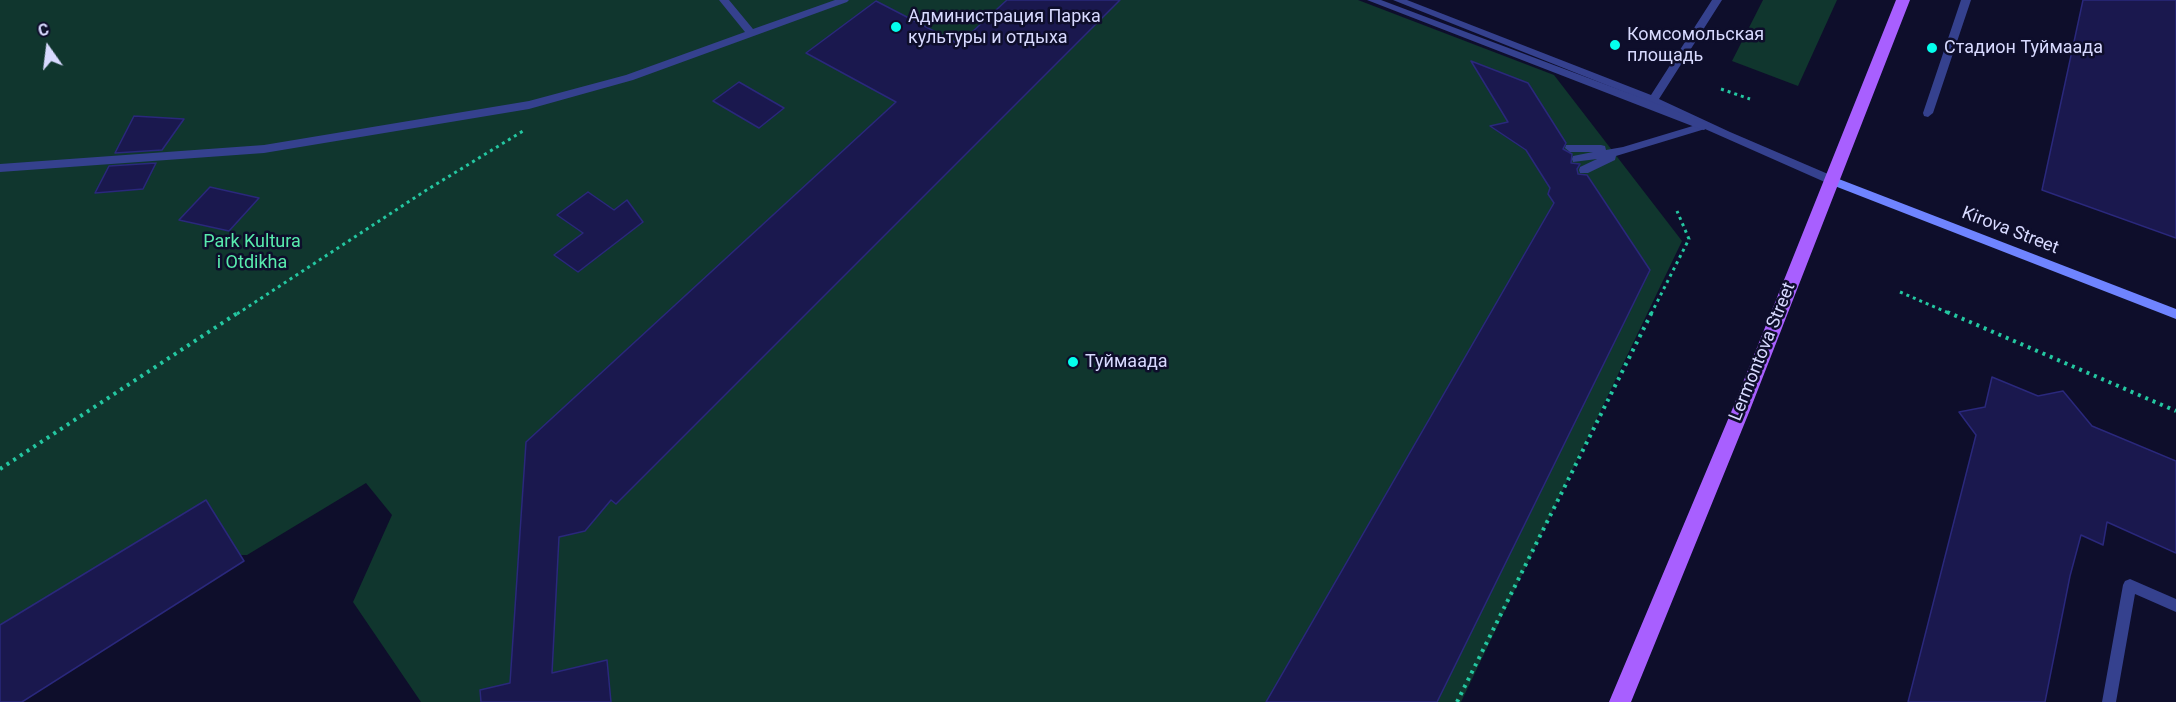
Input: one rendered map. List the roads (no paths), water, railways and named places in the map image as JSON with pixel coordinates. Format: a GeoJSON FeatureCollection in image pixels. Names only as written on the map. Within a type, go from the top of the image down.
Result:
{"type":"FeatureCollection","features":[{"type":"Feature","properties":{"kind":"main road","name":"Lermontova Street"},"geometry":{"type":"LineString","coordinates":[[1620,702],[1736,421],[1903,0]]}},
{"type":"Feature","properties":{"kind":"main road","name":"Kirova Street"},"geometry":{"type":"LineString","coordinates":[[1831,180],[2176,314]]}},
{"type":"Feature","properties":{"kind":"street"},"geometry":{"type":"LineString","coordinates":[[724,0],[751,33]]}},
{"type":"Feature","properties":{"kind":"street"},"geometry":{"type":"LineString","coordinates":[[0,168],[264,148],[530,105],[629,78],[844,0]]}},
{"type":"Feature","properties":{"kind":"street"},"geometry":{"type":"LineString","coordinates":[[1372,0],[1704,126],[1831,180]]}},
{"type":"Feature","properties":{"kind":"street"},"geometry":{"type":"LineString","coordinates":[[1398,0],[1653,100],[1704,126]]}},
{"type":"Feature","properties":{"kind":"street"},"geometry":{"type":"LineString","coordinates":[[1653,100],[1717,0]]}},
{"type":"Feature","properties":{"kind":"street"},"geometry":{"type":"LineString","coordinates":[[1929,113],[1966,0]]}},
{"type":"Feature","properties":{"kind":"street"},"geometry":{"type":"LineString","coordinates":[[1577,159],[1623,151],[1704,126]]}},
{"type":"Feature","properties":{"kind":"street"},"geometry":{"type":"LineString","coordinates":[[1570,148],[1623,151]]}},
{"type":"Feature","properties":{"kind":"street"},"geometry":{"type":"LineString","coordinates":[[1584,170],[1623,151]]}},
{"type":"Feature","properties":{"kind":"street"},"geometry":{"type":"LineString","coordinates":[[2109,702],[2130,585],[2176,606]]}},
{"type":"Feature","properties":{"kind":"place","name":"Администрация Парка культуры и отдыха"},"geometry":{"type":"Point","coordinates":[896,27]}},
{"type":"Feature","properties":{"kind":"place","name":"Комсомольская площадь"},"geometry":{"type":"Point","coordinates":[1615,45]}},
{"type":"Feature","properties":{"kind":"place","name":"Стадион Туймаада"},"geometry":{"type":"Point","coordinates":[1932,48]}},
{"type":"Feature","properties":{"kind":"place","name":"Туймаада"},"geometry":{"type":"Point","coordinates":[1073,362]}},
{"type":"Feature","properties":{"kind":"park label","name":"Park Kultura i Otdikha"},"geometry":{"type":"Point","coordinates":[252,252]}}]}
